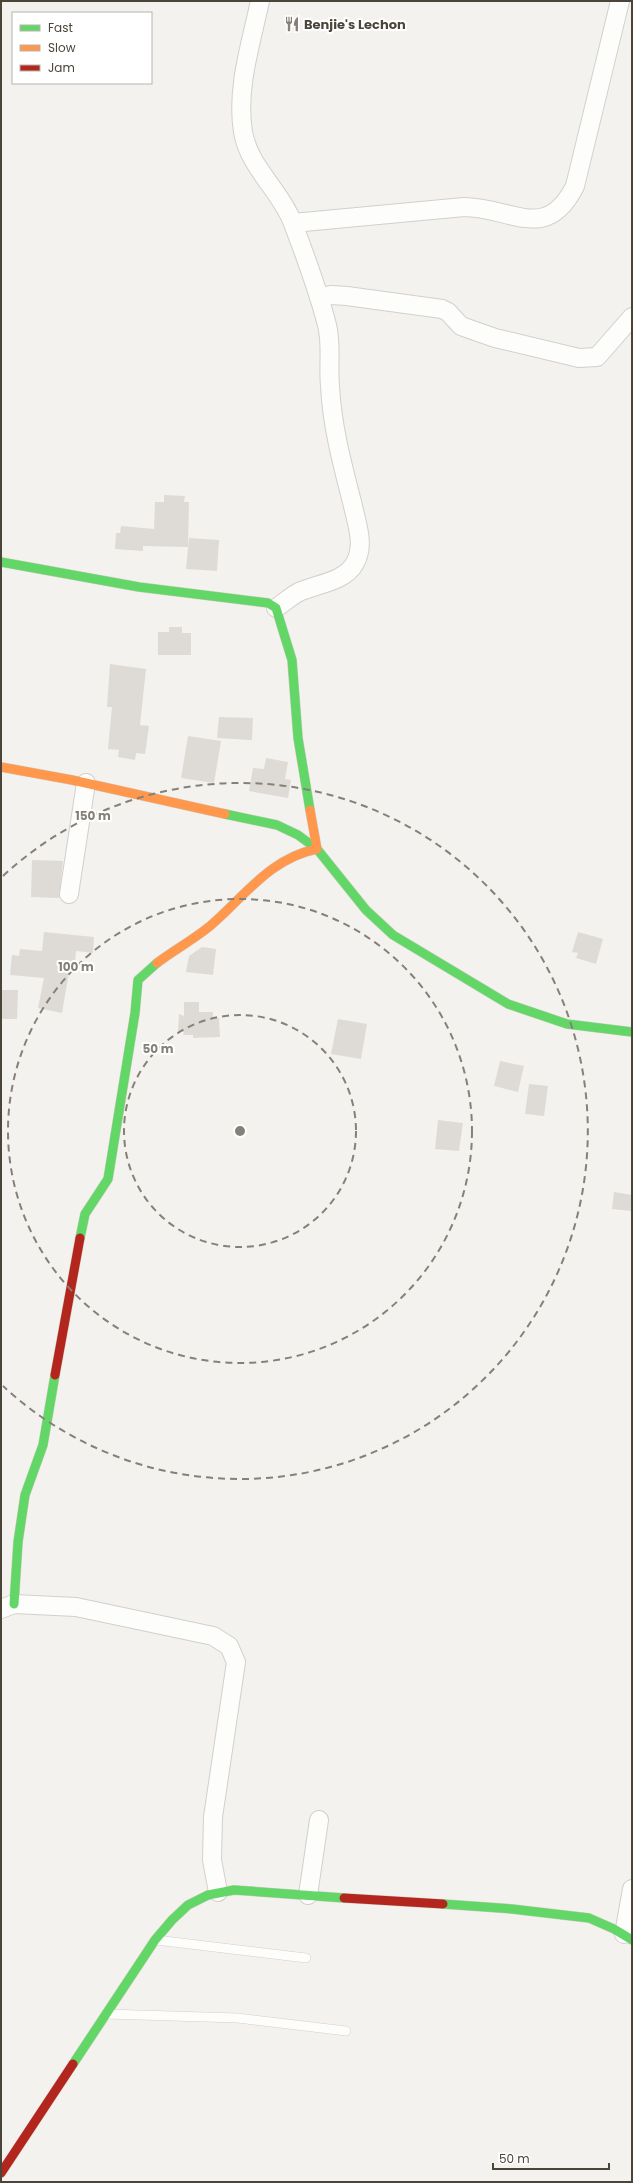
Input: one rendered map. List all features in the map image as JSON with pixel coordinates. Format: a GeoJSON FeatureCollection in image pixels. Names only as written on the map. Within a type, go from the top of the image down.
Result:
{"type":"FeatureCollection","features":[{"type":"Feature","properties":{"kind":"street"},"geometry":{"type":"LineString","coordinates":[[260,1],[240,103],[243,133],[253,158],[261,172],[285,204],[328,326],[330,349],[330,385],[334,424],[360,536],[360,546],[355,564],[343,575],[298,593],[276,608]]}},
{"type":"Feature","properties":{"kind":"street"},"geometry":{"type":"LineString","coordinates":[[292,223],[464,207],[477,207],[530,219],[542,219],[552,215],[561,208],[575,186],[620,1]]}},
{"type":"Feature","properties":{"kind":"street"},"geometry":{"type":"LineString","coordinates":[[319,298],[331,295],[347,296],[442,309],[448,312],[461,326],[467,329],[495,338],[579,358],[597,357],[604,351],[632,317]]}},
{"type":"Feature","properties":{"kind":"street"},"geometry":{"type":"LineString","coordinates":[[1,562],[139,587],[214,595],[268,603],[276,608],[292,660],[298,738],[317,849]]}},
{"type":"Feature","properties":{"kind":"street"},"geometry":{"type":"LineString","coordinates":[[1,767],[86,783],[277,825],[298,836],[317,849],[378,923],[406,943],[508,1004],[567,1024],[632,1032]]}},
{"type":"Feature","properties":{"kind":"street"},"geometry":{"type":"LineString","coordinates":[[69,894],[86,783]]}},
{"type":"Feature","properties":{"kind":"street"},"geometry":{"type":"LineString","coordinates":[[218,1892],[211,1842],[213,1817],[236,1662],[229,1646],[213,1636],[76,1607],[8,1607],[25,1495],[43,1445],[83,1222],[85,1214],[108,1178],[135,1013],[138,980],[148,970],[209,927],[276,866],[301,852],[317,849]]}},
{"type":"Feature","properties":{"kind":"street"},"geometry":{"type":"LineString","coordinates":[[308,1895],[318,1820]]}},
{"type":"Feature","properties":{"kind":"street"},"geometry":{"type":"LineString","coordinates":[[1,2173],[155,1940],[178,1912],[204,1896],[234,1890],[512,1909],[589,1918],[628,1937],[632,1889]]}},
{"type":"Feature","properties":{"kind":"lane"},"geometry":{"type":"LineString","coordinates":[[155,1940],[306,1958]]}},
{"type":"Feature","properties":{"kind":"lane"},"geometry":{"type":"LineString","coordinates":[[105,2014],[238,2018],[346,2031]]}},
{"type":"Feature","properties":{"kind":"building"},"geometry":{"type":"Polygon","coordinates":[[[164,495],[185,496],[184,502],[189,502],[188,547],[143,546],[143,551],[115,549],[116,533],[120,533],[121,526],[154,529],[155,502],[164,502],[164,495]]]}},
{"type":"Feature","properties":{"kind":"building"},"geometry":{"type":"Polygon","coordinates":[[[189,538],[219,540],[217,571],[186,569],[189,538]]]}},
{"type":"Feature","properties":{"kind":"building"},"geometry":{"type":"Polygon","coordinates":[[[169,627],[182,627],[182,633],[191,633],[191,655],[158,655],[158,632],[169,632],[169,627]]]}},
{"type":"Feature","properties":{"kind":"building"},"geometry":{"type":"Polygon","coordinates":[[[110,664],[146,669],[140,725],[149,726],[145,754],[136,753],[135,760],[118,757],[119,750],[108,749],[112,707],[107,707],[110,664]]]}},
{"type":"Feature","properties":{"kind":"building"},"geometry":{"type":"Polygon","coordinates":[[[219,717],[253,718],[252,740],[217,738],[219,717]]]}},
{"type":"Feature","properties":{"kind":"building"},"geometry":{"type":"Polygon","coordinates":[[[188,736],[221,741],[214,783],[181,778],[188,736]]]}},
{"type":"Feature","properties":{"kind":"building"},"geometry":{"type":"Polygon","coordinates":[[[266,758],[288,762],[285,779],[291,780],[288,798],[249,791],[253,768],[264,769],[266,758]]]}},
{"type":"Feature","properties":{"kind":"building"},"geometry":{"type":"Polygon","coordinates":[[[32,860],[63,861],[59,898],[31,897],[32,860]]]}},
{"type":"Feature","properties":{"kind":"building"},"geometry":{"type":"Polygon","coordinates":[[[44,932],[94,937],[93,953],[76,951],[74,972],[69,972],[62,1013],[38,1008],[44,978],[10,975],[12,955],[19,956],[20,949],[42,951],[44,932]]]}},
{"type":"Feature","properties":{"kind":"building"},"geometry":{"type":"Polygon","coordinates":[[[578,932],[603,939],[596,964],[576,958],[578,953],[572,952],[578,932]]]}},
{"type":"Feature","properties":{"kind":"building"},"geometry":{"type":"Polygon","coordinates":[[[202,947],[216,949],[213,975],[186,972],[189,956],[202,947]]]}},
{"type":"Feature","properties":{"kind":"building"},"geometry":{"type":"Polygon","coordinates":[[[1,990],[18,990],[17,1019],[1,1019],[1,990]]]}},
{"type":"Feature","properties":{"kind":"building"},"geometry":{"type":"Polygon","coordinates":[[[184,1002],[199,1002],[199,1012],[213,1012],[213,1018],[219,1018],[220,1037],[193,1038],[193,1035],[183,1035],[184,1032],[178,1031],[179,1014],[184,1016],[184,1002]]]}},
{"type":"Feature","properties":{"kind":"building"},"geometry":{"type":"Polygon","coordinates":[[[338,1019],[367,1024],[361,1059],[331,1054],[338,1019]]]}},
{"type":"Feature","properties":{"kind":"building"},"geometry":{"type":"Polygon","coordinates":[[[500,1061],[524,1066],[518,1092],[494,1086],[500,1061]]]}},
{"type":"Feature","properties":{"kind":"building"},"geometry":{"type":"Polygon","coordinates":[[[529,1084],[548,1086],[544,1116],[525,1114],[529,1084]]]}},
{"type":"Feature","properties":{"kind":"building"},"geometry":{"type":"Polygon","coordinates":[[[438,1120],[463,1123],[459,1151],[435,1149],[438,1120]]]}},
{"type":"Feature","properties":{"kind":"building"},"geometry":{"type":"Polygon","coordinates":[[[614,1192],[632,1195],[632,1211],[612,1209],[614,1192]]]}},
{"type":"Feature","properties":{"kind":"traffic: fast"},"geometry":{"type":"LineString","coordinates":[[1,562],[139,587],[268,603],[276,608],[292,660],[298,738],[310,810]]}},
{"type":"Feature","properties":{"kind":"traffic: fast"},"geometry":{"type":"LineString","coordinates":[[225,814],[277,825],[298,835],[317,849],[366,910],[393,935],[508,1004],[567,1024],[632,1032]]}},
{"type":"Feature","properties":{"kind":"traffic: fast"},"geometry":{"type":"LineString","coordinates":[[80,1238],[85,1214],[108,1179],[135,1013],[138,980],[157,963]]}},
{"type":"Feature","properties":{"kind":"traffic: fast"},"geometry":{"type":"LineString","coordinates":[[14,1604],[18,1542],[25,1495],[43,1445],[55,1375]]}},
{"type":"Feature","properties":{"kind":"traffic: fast"},"geometry":{"type":"LineString","coordinates":[[73,2064],[155,1940],[172,1920],[188,1905],[208,1895],[234,1890],[344,1898]]}},
{"type":"Feature","properties":{"kind":"traffic: fast"},"geometry":{"type":"LineString","coordinates":[[443,1904],[512,1909],[589,1918],[614,1929],[632,1940]]}},
{"type":"Feature","properties":{"kind":"traffic: slow"},"geometry":{"type":"LineString","coordinates":[[1,767],[72,780],[225,814]]}},
{"type":"Feature","properties":{"kind":"traffic: slow"},"geometry":{"type":"LineString","coordinates":[[157,963],[210,926],[246,891],[271,870],[300,854],[317,849],[310,810]]}},
{"type":"Feature","properties":{"kind":"traffic: jam"},"geometry":{"type":"LineString","coordinates":[[55,1375],[80,1238]]}},
{"type":"Feature","properties":{"kind":"traffic: jam"},"geometry":{"type":"LineString","coordinates":[[344,1898],[443,1904]]}},
{"type":"Feature","properties":{"kind":"traffic: jam"},"geometry":{"type":"LineString","coordinates":[[1,2173],[73,2064]]}},
{"type":"Feature","properties":{"kind":"place","name":"Benjie's Lechon"},"geometry":{"type":"Point","coordinates":[292,24]}}]}
